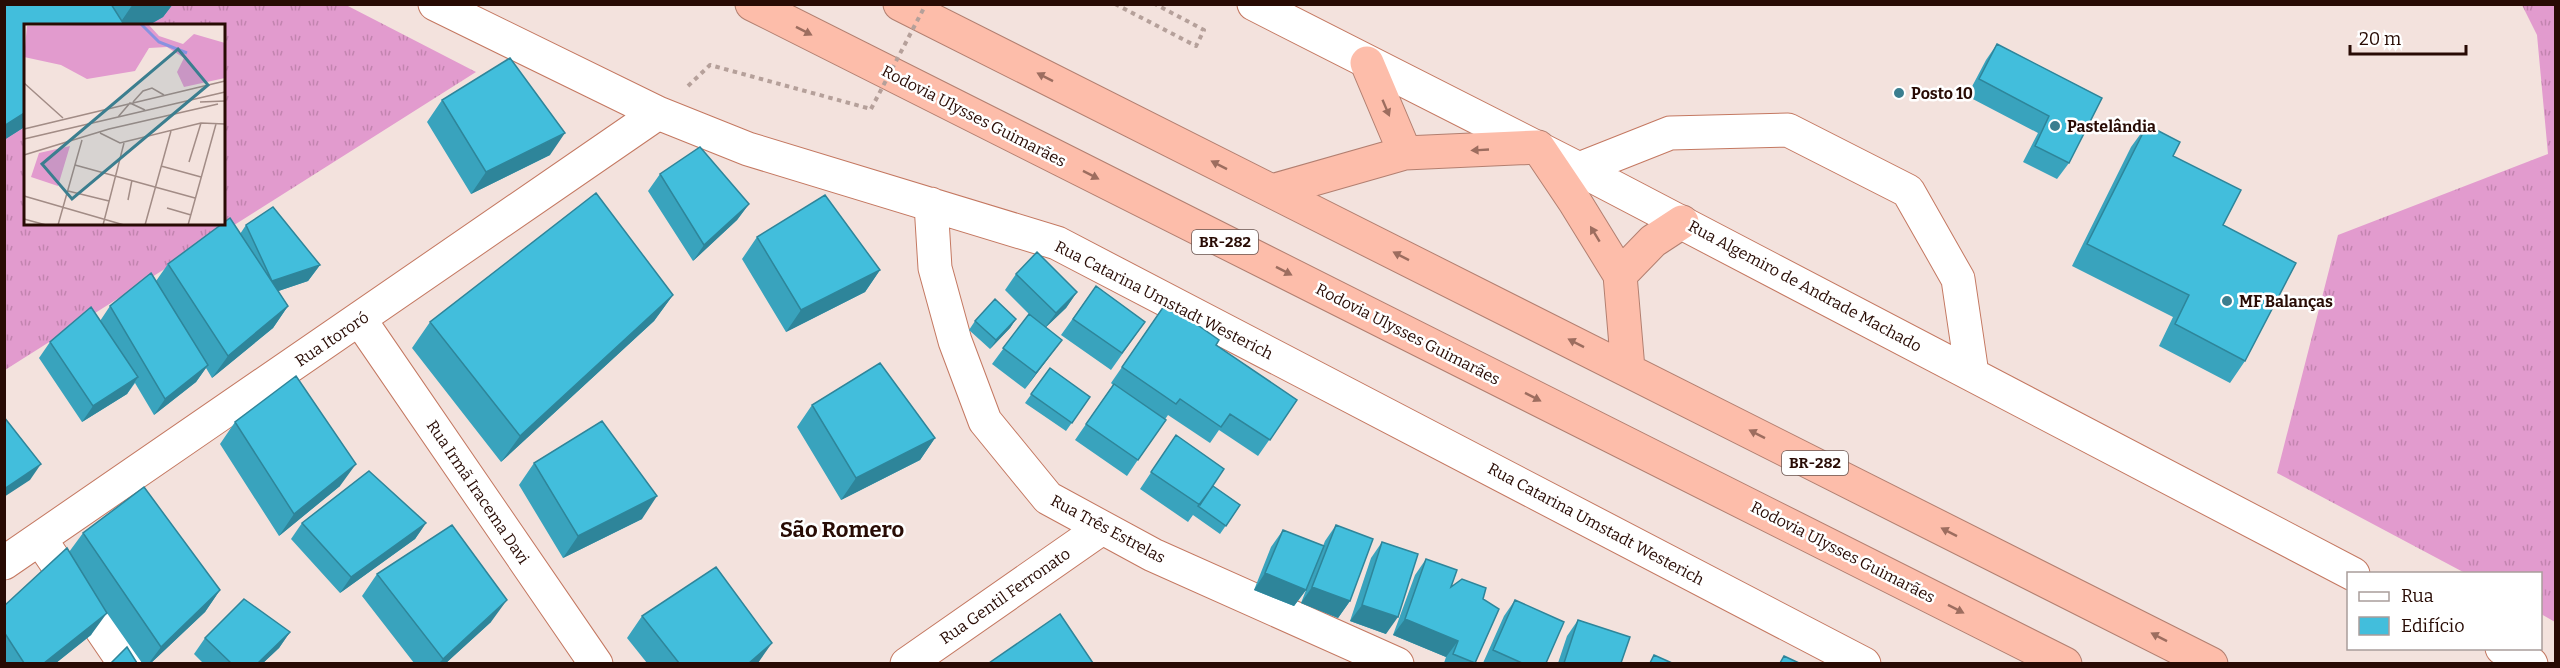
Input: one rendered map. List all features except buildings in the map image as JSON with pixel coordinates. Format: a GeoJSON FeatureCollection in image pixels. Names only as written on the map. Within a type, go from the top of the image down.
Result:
{"type":"FeatureCollection","features":[{"type":"Feature","properties":{"kind":"highway","name":"Rodovia Ulysses Guimarães"},"geometry":{"type":"LineString","coordinates":[[752,4],[2065,663]]}},
{"type":"Feature","properties":{"kind":"highway","name":"BR-282"},"geometry":{"type":"LineString","coordinates":[[900,4],[2211,663]]}},
{"type":"Feature","properties":{"kind":"highway"},"geometry":{"type":"LineString","coordinates":[[1367,63],[1405,153]]}},
{"type":"Feature","properties":{"kind":"highway"},"geometry":{"type":"LineString","coordinates":[[1272,191],[1405,153],[1538,147],[1620,276],[1628,369]]}},
{"type":"Feature","properties":{"kind":"highway"},"geometry":{"type":"LineString","coordinates":[[1620,276],[1653,241],[1682,222]]}},
{"type":"Feature","properties":{"kind":"street","name":"Rua Catarina Umstadt Westerich"},"geometry":{"type":"LineString","coordinates":[[435,4],[658,113],[748,149],[1057,243],[1864,663]]}},
{"type":"Feature","properties":{"kind":"street","name":"Rua Algemiro de Andrade Machado"},"geometry":{"type":"LineString","coordinates":[[1254,4],[1367,63],[1538,147],[2351,572]]}},
{"type":"Feature","properties":{"kind":"street","name":"Rua Itororó"},"geometry":{"type":"LineString","coordinates":[[4,563],[658,113]]}},
{"type":"Feature","properties":{"kind":"street"},"geometry":{"type":"LineString","coordinates":[[1580,169],[1670,133],[1788,130],[1908,191],[1958,279],[1972,374]]}},
{"type":"Feature","properties":{"kind":"street","name":"Rua Três Estrelas"},"geometry":{"type":"LineString","coordinates":[[931,204],[935,268],[955,341],[984,421],[1048,498],[1153,555],[1397,663]]}},
{"type":"Feature","properties":{"kind":"street","name":"Rua Irmã Iracema Davi"},"geometry":{"type":"LineString","coordinates":[[360,320],[596,663]]}},
{"type":"Feature","properties":{"kind":"street","name":"Rua Gentil Ferronato"},"geometry":{"type":"LineString","coordinates":[[907,663],[1102,528]]}},
{"type":"Feature","properties":{"kind":"street"},"geometry":{"type":"LineString","coordinates":[[40,539],[125,663]]}},
{"type":"Feature","properties":{"kind":"street"},"geometry":{"type":"LineString","coordinates":[[2506,650],[2531,663]]}},
{"type":"Feature","properties":{"kind":"path"},"geometry":{"type":"LineString","coordinates":[[658,113],[710,65],[871,109],[926,4]]}},
{"type":"Feature","properties":{"kind":"path"},"geometry":{"type":"LineString","coordinates":[[1115,4],[1196,46],[1204,30],[1155,4]]}},
{"type":"Feature","properties":{"kind":"green space"},"geometry":{"type":"Polygon","coordinates":[[[5,5],[346,5],[476,72],[5,370],[5,5]]]}},
{"type":"Feature","properties":{"kind":"green space"},"geometry":{"type":"Polygon","coordinates":[[[2522,5],[2555,5],[2555,622],[2542,615],[2542,572],[2463,572],[2277,473],[2338,235],[2548,154],[2537,35],[2522,5]]]}},
{"type":"Feature","properties":{"kind":"place","name":"Posto 10"},"geometry":{"type":"Point","coordinates":[1899,93]}},
{"type":"Feature","properties":{"kind":"place","name":"Pastelândia"},"geometry":{"type":"Point","coordinates":[2055,126]}},
{"type":"Feature","properties":{"kind":"place","name":"MF Balanças"},"geometry":{"type":"Point","coordinates":[2227,301]}},
{"type":"Feature","properties":{"kind":"district","name":"São Romero"},"geometry":{"type":"Point","coordinates":[842,529]}}]}
